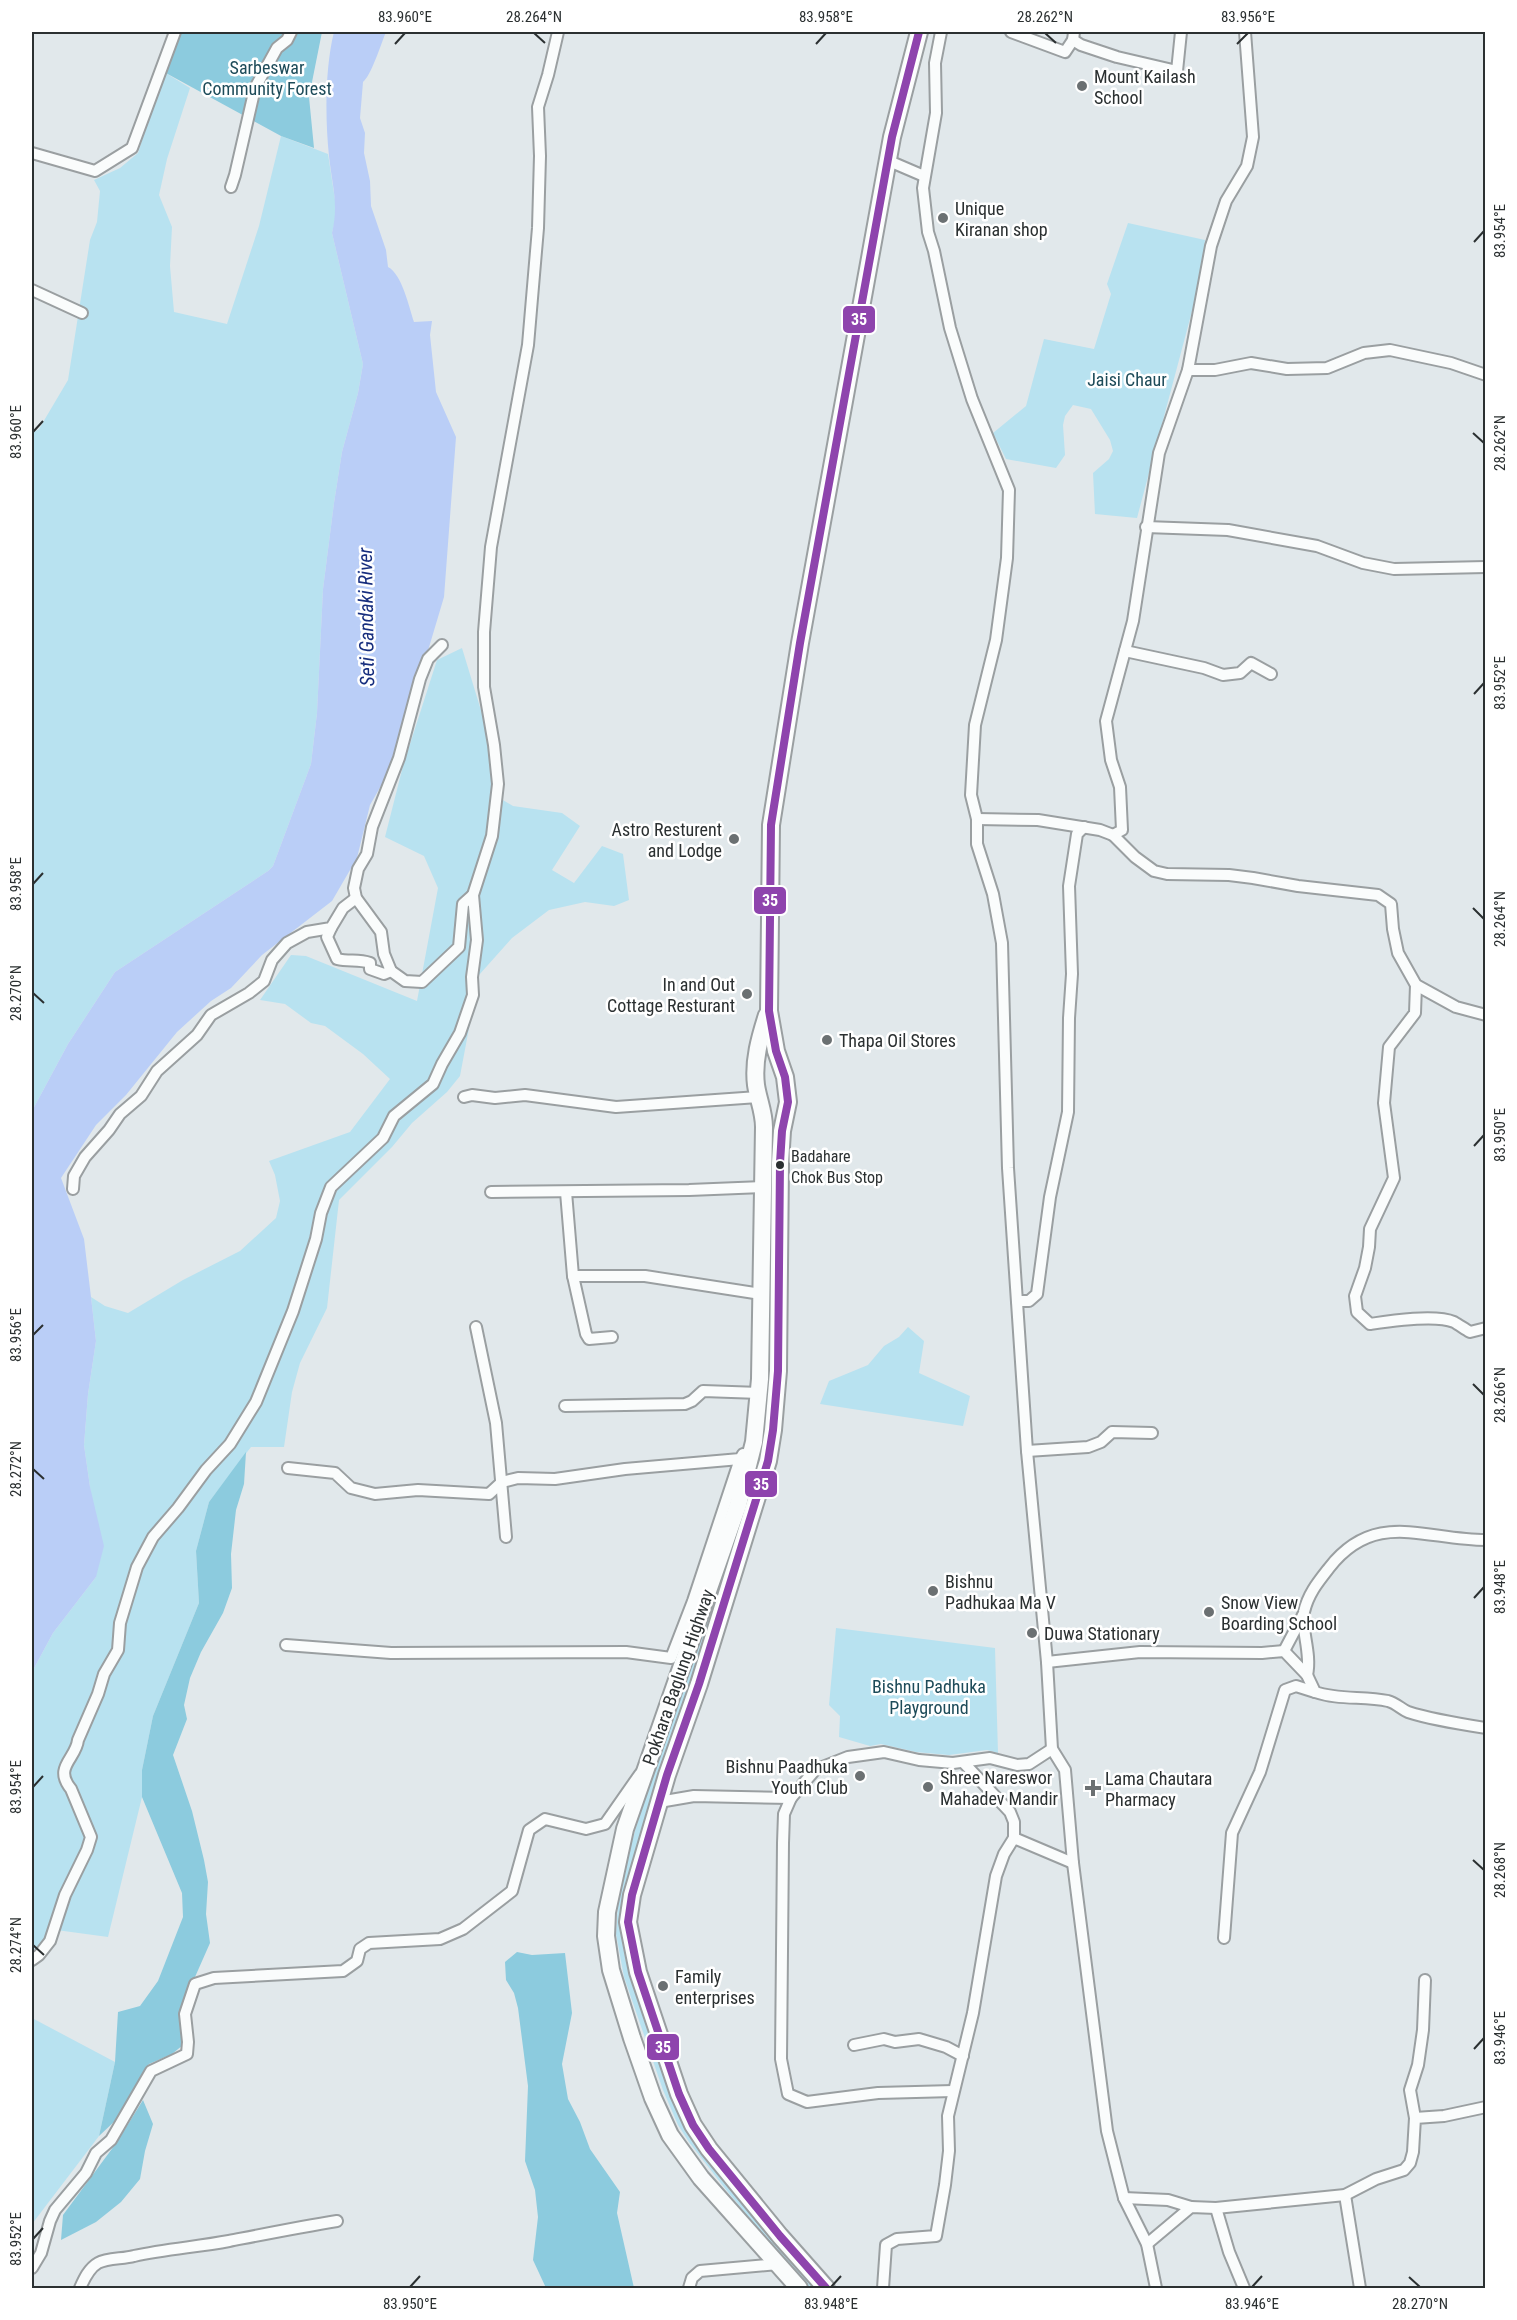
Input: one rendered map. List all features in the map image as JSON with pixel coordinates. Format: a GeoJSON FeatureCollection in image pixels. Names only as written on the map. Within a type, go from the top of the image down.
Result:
{"type":"FeatureCollection","features":[{"type":"Feature","properties":{"kind":"highway","name":"Pokhara Baglung Highway"},"geometry":{"type":"LineString","coordinates":[[825,2289],[709,2150],[686,2111],[666,2060],[638,1972],[628,1922],[632,1895],[659,1802],[759,1494],[773,1430],[778,1371],[780,1171],[782,1131],[788,1102],[785,1077],[776,1051],[769,1011],[771,825],[826,498],[892,137],[920,32]]}},
{"type":"Feature","properties":{"kind":"highway","name":"Pokhara Baglung Highway"},"geometry":{"type":"LineString","coordinates":[[769,1011],[757,1053],[756,1074],[758,1097],[764,1114],[760,1393],[754,1442],[738,1505],[625,1829],[607,1912],[606,1936],[611,1970],[642,2070],[670,2135],[701,2178],[800,2289]]}},
{"type":"Feature","properties":{"kind":"street"},"geometry":{"type":"LineString","coordinates":[[32,153],[95,171],[132,148],[175,32]]}},
{"type":"Feature","properties":{"kind":"street"},"geometry":{"type":"LineString","coordinates":[[231,187],[255,88],[277,48],[287,40],[291,32]]}},
{"type":"Feature","properties":{"kind":"street"},"geometry":{"type":"LineString","coordinates":[[32,1960],[50,1941],[65,1895],[91,1837],[67,1784],[65,1768],[68,1759],[77,1748],[78,1740],[104,1674],[118,1650],[120,1623],[137,1567],[153,1537],[206,1470],[230,1444],[256,1402],[293,1311],[316,1239],[321,1213],[331,1187],[383,1137],[394,1116],[433,1084],[460,1033],[473,995],[472,976],[476,962],[477,940],[473,896],[492,836],[498,784],[484,687],[484,632],[491,547],[528,345],[538,228],[540,156],[538,107],[558,32]]}},
{"type":"Feature","properties":{"kind":"street"},"geometry":{"type":"LineString","coordinates":[[941,32],[935,63],[936,113],[923,188],[928,232],[950,328],[972,399],[1009,490],[1007,558],[996,640],[975,725],[971,795],[977,819],[977,844],[993,894],[1002,944],[1008,1168],[1027,1450],[1047,1662],[1052,1749],[1065,1770],[1073,1863],[1107,2131],[1124,2198],[1147,2244],[1156,2289]]}},
{"type":"Feature","properties":{"kind":"street"},"geometry":{"type":"LineString","coordinates":[[1011,32],[1065,51],[1074,36],[1081,45],[1117,57],[1177,72],[1180,32]]}},
{"type":"Feature","properties":{"kind":"street"},"geometry":{"type":"LineString","coordinates":[[1113,835],[1122,830],[1120,788],[1111,760],[1106,721],[1133,621],[1159,453],[1188,370],[1211,246],[1226,201],[1247,166],[1253,136],[1245,32]]}},
{"type":"Feature","properties":{"kind":"street"},"geometry":{"type":"LineString","coordinates":[[889,161],[924,176]]}},
{"type":"Feature","properties":{"kind":"street"},"geometry":{"type":"LineString","coordinates":[[32,290],[82,313]]}},
{"type":"Feature","properties":{"kind":"street"},"geometry":{"type":"LineString","coordinates":[[1188,370],[1215,370],[1251,363],[1287,369],[1327,368],[1364,353],[1390,350],[1451,363],[1485,375]]}},
{"type":"Feature","properties":{"kind":"street"},"geometry":{"type":"LineString","coordinates":[[1146,527],[1228,530],[1317,546],[1363,562],[1394,569],[1485,567]]}},
{"type":"Feature","properties":{"kind":"street"},"geometry":{"type":"LineString","coordinates":[[442,645],[428,659],[420,679],[399,758],[372,827],[367,854],[358,868],[354,888],[357,898],[381,932],[384,954],[391,971],[405,981],[422,982],[435,972],[459,946],[463,904],[473,896]]}},
{"type":"Feature","properties":{"kind":"street"},"geometry":{"type":"LineString","coordinates":[[1125,651],[1222,675],[1240,673],[1251,663],[1271,674]]}},
{"type":"Feature","properties":{"kind":"street"},"geometry":{"type":"LineString","coordinates":[[977,819],[1038,820],[1084,827],[1113,835],[1135,857],[1154,871],[1167,874],[1229,875],[1378,895],[1391,904],[1398,953],[1416,986],[1415,1013],[1389,1047],[1384,1103],[1394,1178],[1370,1229],[1365,1268],[1355,1296],[1357,1312],[1370,1324],[1397,1319],[1441,1319],[1453,1322],[1470,1332],[1485,1328]]}},
{"type":"Feature","properties":{"kind":"street"},"geometry":{"type":"LineString","coordinates":[[1017,1301],[1029,1301],[1037,1293],[1050,1197],[1068,1112],[1072,974],[1069,886],[1077,834],[1084,827]]}},
{"type":"Feature","properties":{"kind":"street"},"geometry":{"type":"LineString","coordinates":[[357,898],[343,908],[327,937],[337,959],[347,962],[359,959],[370,963],[370,969],[384,974],[391,971]]}},
{"type":"Feature","properties":{"kind":"street"},"geometry":{"type":"LineString","coordinates":[[72,1189],[74,1176],[85,1157],[120,1114],[141,1096],[158,1071],[197,1035],[210,1015],[249,993],[264,981],[272,960],[287,943],[307,932],[331,928]]}},
{"type":"Feature","properties":{"kind":"street"},"geometry":{"type":"LineString","coordinates":[[1416,986],[1456,1007],[1485,1015]]}},
{"type":"Feature","properties":{"kind":"street"},"geometry":{"type":"LineString","coordinates":[[464,1097],[472,1095],[495,1098],[525,1095],[616,1107],[758,1097]]}},
{"type":"Feature","properties":{"kind":"street"},"geometry":{"type":"LineString","coordinates":[[491,1192],[763,1187]]}},
{"type":"Feature","properties":{"kind":"street"},"geometry":{"type":"LineString","coordinates":[[566,1192],[573,1276],[586,1334],[589,1339],[612,1337]]}},
{"type":"Feature","properties":{"kind":"street"},"geometry":{"type":"LineString","coordinates":[[573,1276],[645,1276],[761,1294]]}},
{"type":"Feature","properties":{"kind":"street"},"geometry":{"type":"LineString","coordinates":[[476,1327],[496,1424],[506,1537]]}},
{"type":"Feature","properties":{"kind":"street"},"geometry":{"type":"LineString","coordinates":[[565,1406],[684,1404],[692,1401],[703,1391],[760,1393]]}},
{"type":"Feature","properties":{"kind":"street"},"geometry":{"type":"LineString","coordinates":[[1027,1450],[1088,1447],[1101,1442],[1112,1432],[1152,1433]]}},
{"type":"Feature","properties":{"kind":"street"},"geometry":{"type":"LineString","coordinates":[[286,1645],[391,1653],[626,1652],[671,1658],[693,1601],[740,1459],[754,1442]]}},
{"type":"Feature","properties":{"kind":"street"},"geometry":{"type":"LineString","coordinates":[[288,1468],[335,1473],[351,1488],[375,1494],[418,1490],[489,1494],[502,1482],[518,1478],[555,1479],[625,1469],[740,1459]]}},
{"type":"Feature","properties":{"kind":"street"},"geometry":{"type":"LineString","coordinates":[[1284,1651],[1303,1615],[1310,1592],[1347,1549],[1368,1537],[1391,1530],[1462,1540],[1485,1540]]}},
{"type":"Feature","properties":{"kind":"street"},"geometry":{"type":"LineString","coordinates":[[1303,1615],[1309,1649],[1310,1664],[1307,1675]]}},
{"type":"Feature","properties":{"kind":"street"},"geometry":{"type":"LineString","coordinates":[[1047,1662],[1140,1652],[1262,1653],[1284,1651]]}},
{"type":"Feature","properties":{"kind":"street"},"geometry":{"type":"LineString","coordinates":[[1284,1651],[1307,1675],[1315,1692]]}},
{"type":"Feature","properties":{"kind":"street"},"geometry":{"type":"LineString","coordinates":[[1224,1938],[1232,1833],[1260,1772],[1286,1690],[1296,1686],[1328,1697],[1372,1698],[1392,1702],[1405,1711],[1419,1715],[1485,1728]]}},
{"type":"Feature","properties":{"kind":"street"},"geometry":{"type":"LineString","coordinates":[[953,2091],[878,2093],[807,2102],[788,2094],[781,2059],[784,1814],[790,1798],[815,1770],[848,1756],[884,1752],[919,1760],[953,1763],[990,1758],[1017,1765],[1029,1764],[1052,1749]]}},
{"type":"Feature","properties":{"kind":"street"},"geometry":{"type":"LineString","coordinates":[[32,2268],[41,2253],[55,2210],[86,2173],[96,2153],[111,2140],[151,2070],[187,2054],[185,2014],[195,1983],[214,1978],[343,1971],[357,1961],[360,1949],[369,1943],[440,1940],[463,1929],[512,1891],[529,1830],[545,1819],[586,1829],[605,1824],[643,1769],[651,1753]]}},
{"type":"Feature","properties":{"kind":"street"},"geometry":{"type":"LineString","coordinates":[[883,2289],[886,2245],[897,2239],[936,2236],[949,2151],[948,2116],[983,1958],[996,1876],[1004,1854],[1014,1838],[1014,1822],[1010,1812],[963,1762]]}},
{"type":"Feature","properties":{"kind":"street"},"geometry":{"type":"LineString","coordinates":[[659,1802],[694,1796],[790,1798]]}},
{"type":"Feature","properties":{"kind":"street"},"geometry":{"type":"LineString","coordinates":[[1014,1838],[1073,1863]]}},
{"type":"Feature","properties":{"kind":"street"},"geometry":{"type":"LineString","coordinates":[[1124,2198],[1168,2200],[1191,2207],[1216,2208],[1346,2195],[1376,2179],[1404,2170],[1410,2163],[1413,2152],[1415,2118],[1410,2090],[1418,2064],[1423,2030],[1425,1980]]}},
{"type":"Feature","properties":{"kind":"street"},"geometry":{"type":"LineString","coordinates":[[854,2045],[884,2039],[895,2042],[919,2039],[946,2047],[963,2056]]}},
{"type":"Feature","properties":{"kind":"street"},"geometry":{"type":"LineString","coordinates":[[1415,2118],[1462,2113],[1485,2107]]}},
{"type":"Feature","properties":{"kind":"street"},"geometry":{"type":"LineString","coordinates":[[1346,2195],[1360,2289]]}},
{"type":"Feature","properties":{"kind":"street"},"geometry":{"type":"LineString","coordinates":[[1147,2244],[1191,2207]]}},
{"type":"Feature","properties":{"kind":"street"},"geometry":{"type":"LineString","coordinates":[[1216,2208],[1229,2252],[1244,2289]]}},
{"type":"Feature","properties":{"kind":"street"},"geometry":{"type":"LineString","coordinates":[[80,2289],[86,2275],[95,2264],[103,2260],[117,2260],[166,2249],[228,2241],[274,2230],[337,2221]]}},
{"type":"Feature","properties":{"kind":"street"},"geometry":{"type":"LineString","coordinates":[[689,2289],[692,2278],[700,2271],[778,2265]]}},
{"type":"Feature","properties":{"kind":"green space","name":"Sarbeswar Community Forest"},"geometry":{"type":"Polygon","coordinates":[[[180,32],[322,32],[309,97],[314,148],[281,136],[164,72],[180,32]]]}},
{"type":"Feature","properties":{"kind":"green space"},"geometry":{"type":"Polygon","coordinates":[[[164,72],[190,88],[167,159],[159,195],[172,227],[170,266],[174,312],[227,324],[259,226],[281,136],[328,154],[337,213],[332,233],[363,364],[358,393],[342,452],[334,503],[323,589],[317,713],[311,764],[273,866],[115,972],[68,1044],[32,1111],[32,433],[39,429],[68,380],[90,240],[97,222],[100,191],[94,180],[120,168],[138,153],[164,72]]]}},
{"type":"Feature","properties":{"kind":"green space","name":"Jaisi Chaur"},"geometry":{"type":"Polygon","coordinates":[[[1128,223],[1205,240],[1200,281],[1137,518],[1095,514],[1093,473],[1109,459],[1113,451],[1110,440],[1091,409],[1073,405],[1065,416],[1063,425],[1065,455],[1056,468],[1006,459],[993,433],[1026,406],[1044,339],[1094,349],[1111,294],[1107,284],[1128,223]]]}},
{"type":"Feature","properties":{"kind":"green space"},"geometry":{"type":"Polygon","coordinates":[[[462,648],[483,717],[496,796],[513,806],[562,813],[580,826],[552,870],[574,883],[602,846],[623,854],[629,900],[614,906],[585,902],[549,910],[512,938],[479,975],[460,1076],[447,1092],[412,1123],[392,1147],[339,1200],[327,1308],[300,1363],[292,1392],[284,1447],[251,1447],[209,1502],[196,1551],[199,1603],[153,1716],[142,1770],[142,1797],[108,1937],[49,1929],[43,1943],[32,1954],[32,1672],[53,1633],[96,1577],[90,1487],[84,1445],[88,1394],[96,1341],[91,1297],[105,1306],[128,1313],[183,1280],[240,1251],[276,1218],[280,1201],[275,1175],[269,1161],[350,1132],[390,1079],[363,1054],[325,1026],[311,1023],[285,1004],[260,1000],[291,955],[306,956],[417,1001],[438,888],[424,856],[385,837],[403,766],[437,660],[462,648]]]}},
{"type":"Feature","properties":{"kind":"green space"},"geometry":{"type":"Polygon","coordinates":[[[771,1133],[774,1134],[773,1381],[760,1475],[639,1842],[622,1905],[622,1942],[626,1962],[675,2106],[688,2131],[718,2173],[815,2288],[808,2288],[727,2191],[678,2125],[663,2090],[624,1977],[616,1934],[618,1904],[631,1845],[647,1790],[745,1499],[771,1133]]]}},
{"type":"Feature","properties":{"kind":"green space"},"geometry":{"type":"Polygon","coordinates":[[[908,1327],[924,1341],[919,1373],[970,1396],[963,1426],[820,1404],[829,1381],[868,1365],[884,1346],[899,1337],[908,1327]]]}},
{"type":"Feature","properties":{"kind":"green space"},"geometry":{"type":"Polygon","coordinates":[[[246,1452],[244,1484],[236,1510],[231,1554],[232,1588],[223,1613],[201,1652],[190,1678],[184,1705],[187,1719],[173,1755],[192,1811],[204,1860],[208,1882],[206,1914],[210,1943],[180,2011],[183,2045],[172,2054],[149,2064],[116,2120],[99,2136],[115,2062],[118,2012],[140,2006],[158,1981],[183,1917],[182,1893],[142,1797],[142,1770],[153,1716],[199,1603],[196,1551],[209,1502],[246,1452]]]}},
{"type":"Feature","properties":{"kind":"green space","name":"Bishnu Padhuka Playground"},"geometry":{"type":"Polygon","coordinates":[[[836,1628],[995,1648],[998,1753],[987,1750],[949,1755],[916,1752],[881,1744],[870,1746],[839,1737],[840,1716],[829,1705],[836,1628]]]}},
{"type":"Feature","properties":{"kind":"green space"},"geometry":{"type":"Polygon","coordinates":[[[517,1952],[532,1955],[565,1953],[572,2013],[562,2064],[568,2099],[590,2149],[620,2192],[617,2213],[634,2288],[546,2288],[533,2260],[538,2217],[535,2190],[525,2161],[528,2086],[518,2008],[514,1993],[506,1980],[505,1962],[517,1952]]]}},
{"type":"Feature","properties":{"kind":"green space"},"geometry":{"type":"Polygon","coordinates":[[[32,2018],[115,2062],[99,2136],[32,2224],[32,2018]]]}},
{"type":"Feature","properties":{"kind":"green space"},"geometry":{"type":"Polygon","coordinates":[[[143,2100],[153,2124],[140,2179],[121,2202],[96,2222],[61,2240],[63,2215],[117,2142],[143,2100]]]}},
{"type":"Feature","properties":{"kind":"water","name":"Seti Gandaki River"},"geometry":{"type":"Polygon","coordinates":[[[334,32],[386,32],[372,67],[363,82],[360,118],[365,133],[364,153],[370,181],[371,206],[386,250],[388,267],[401,284],[414,322],[432,321],[430,335],[436,392],[456,437],[444,597],[404,731],[386,777],[370,805],[357,858],[332,901],[262,955],[231,988],[211,1001],[177,1032],[126,1095],[96,1125],[61,1178],[84,1239],[91,1297],[96,1341],[88,1394],[84,1445],[90,1487],[104,1546],[96,1577],[53,1633],[32,1672],[32,1512],[34,1506],[32,1488],[32,1111],[68,1044],[115,972],[273,866],[311,764],[317,713],[323,589],[334,503],[342,452],[358,393],[363,364],[332,233],[335,204],[326,110],[327,77],[334,32]]]}},
{"type":"Feature","properties":{"kind":"transit line","name":"35"},"geometry":{"type":"LineString","coordinates":[[826,2288],[709,2149],[693,2125],[679,2094],[638,1972],[628,1922],[632,1895],[667,1775],[699,1684],[768,1461],[773,1430],[778,1371],[780,1163],[782,1131],[788,1102],[785,1077],[776,1051],[769,1011],[771,825],[800,643],[892,137],[919,32]]}},
{"type":"Feature","properties":{"kind":"place","name":"Mount Kailash School"},"geometry":{"type":"Point","coordinates":[1082,86]}},
{"type":"Feature","properties":{"kind":"place","name":"Unique Kiranan shop"},"geometry":{"type":"Point","coordinates":[943,218]}},
{"type":"Feature","properties":{"kind":"place","name":"Astro Resturent and Lodge"},"geometry":{"type":"Point","coordinates":[734,839]}},
{"type":"Feature","properties":{"kind":"place","name":"In and Out Cottage Resturant"},"geometry":{"type":"Point","coordinates":[747,994]}},
{"type":"Feature","properties":{"kind":"place","name":"Thapa Oil Stores"},"geometry":{"type":"Point","coordinates":[827,1040]}},
{"type":"Feature","properties":{"kind":"place","name":"Badahare Chok Bus Stop"},"geometry":{"type":"Point","coordinates":[780,1165]}},
{"type":"Feature","properties":{"kind":"place","name":"Bishnu Padhukaa Ma V"},"geometry":{"type":"Point","coordinates":[933,1591]}},
{"type":"Feature","properties":{"kind":"place","name":"Snow View Boarding School"},"geometry":{"type":"Point","coordinates":[1209,1612]}},
{"type":"Feature","properties":{"kind":"place","name":"Duwa Stationary"},"geometry":{"type":"Point","coordinates":[1032,1633]}},
{"type":"Feature","properties":{"kind":"place","name":"Bishnu Paadhuka Youth Club"},"geometry":{"type":"Point","coordinates":[860,1776]}},
{"type":"Feature","properties":{"kind":"place","name":"Shree Nareswor Mahadev Mandir"},"geometry":{"type":"Point","coordinates":[928,1787]}},
{"type":"Feature","properties":{"kind":"place","name":"Lama Chautara Pharmacy"},"geometry":{"type":"Point","coordinates":[1093,1788]}},
{"type":"Feature","properties":{"kind":"place","name":"Family enterprises"},"geometry":{"type":"Point","coordinates":[663,1986]}}]}
